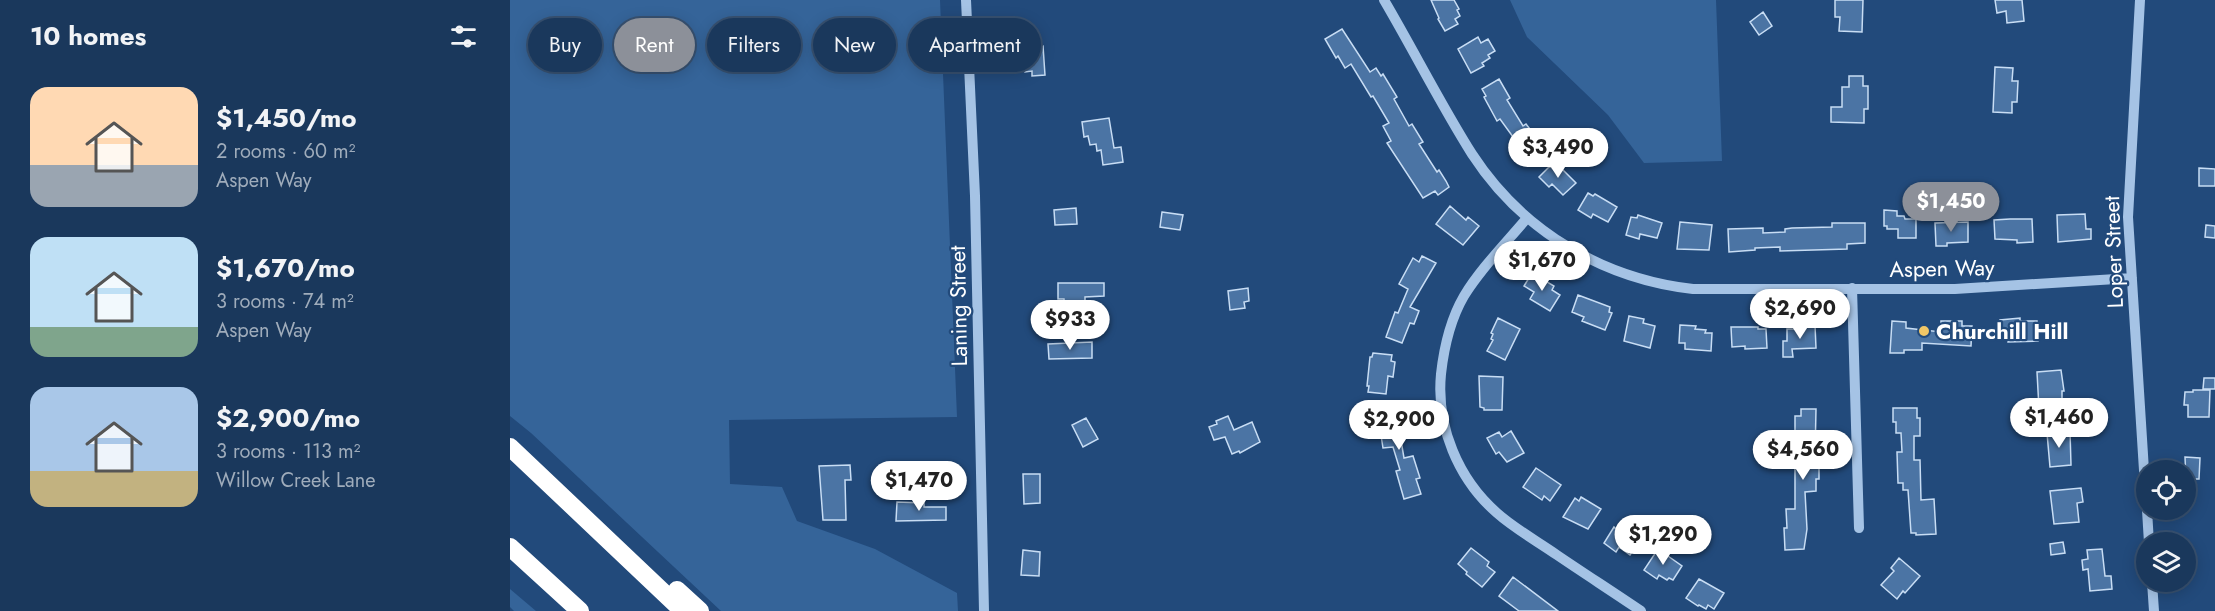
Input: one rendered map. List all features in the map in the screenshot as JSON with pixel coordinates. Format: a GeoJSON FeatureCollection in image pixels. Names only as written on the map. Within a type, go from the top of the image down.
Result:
{"type":"FeatureCollection","features":[{"type":"Feature","properties":{"kind":"highway"},"geometry":{"type":"LineString","coordinates":[[510,447],[700,611]]}},
{"type":"Feature","properties":{"kind":"highway"},"geometry":{"type":"LineString","coordinates":[[526,461],[683,611]]}},
{"type":"Feature","properties":{"kind":"highway"},"geometry":{"type":"LineString","coordinates":[[510,547],[580,611]]}},
{"type":"Feature","properties":{"kind":"street","name":"Laning Street"},"geometry":{"type":"LineString","coordinates":[[966,0],[975,196],[984,611]]}},
{"type":"Feature","properties":{"kind":"street","name":"Aspen Way"},"geometry":{"type":"LineString","coordinates":[[1384,0],[1472,154],[1503,194],[1527,218],[1556,241],[1616,272],[1659,284],[1693,289],[1955,289],[2132,278]]}},
{"type":"Feature","properties":{"kind":"street","name":"Loper Street"},"geometry":{"type":"LineString","coordinates":[[2140,0],[2128,216],[2143,460]]}},
{"type":"Feature","properties":{"kind":"street"},"geometry":{"type":"LineString","coordinates":[[1527,218],[1474,282],[1454,315],[1445,345],[1440,383],[1440,403],[1446,432],[1462,469],[1476,491],[1493,509],[1508,522],[1641,611]]}},
{"type":"Feature","properties":{"kind":"street"},"geometry":{"type":"LineString","coordinates":[[1852,288],[1859,528]]}},
{"type":"Feature","properties":{"kind":"street"},"geometry":{"type":"LineString","coordinates":[[2153,592],[2154,611]]}},
{"type":"Feature","properties":{"kind":"shaded area"},"geometry":{"type":"Polygon","coordinates":[[[510,0],[940,0],[941,18],[908,18],[908,72],[943,72],[957,417],[729,420],[730,484],[782,487],[797,521],[875,549],[957,593],[958,611],[721,611],[510,416],[510,0]]]}},
{"type":"Feature","properties":{"kind":"shaded area"},"geometry":{"type":"Polygon","coordinates":[[[1510,0],[1716,0],[1722,161],[1644,163],[1608,115],[1527,37],[1510,0]]]}},
{"type":"Feature","properties":{"kind":"shaded area"},"geometry":{"type":"Polygon","coordinates":[[[510,589],[536,611],[514,611],[510,607],[510,589]]]}},
{"type":"Feature","properties":{"kind":"building"},"geometry":{"type":"Polygon","coordinates":[[[1431,0],[1454,0],[1459,9],[1457,10],[1460,16],[1455,19],[1458,24],[1445,31],[1431,0]]]}},
{"type":"Feature","properties":{"kind":"building"},"geometry":{"type":"Polygon","coordinates":[[[1835,0],[1863,0],[1862,32],[1839,31],[1840,17],[1835,17],[1835,0]]]}},
{"type":"Feature","properties":{"kind":"building"},"geometry":{"type":"Polygon","coordinates":[[[1995,0],[2022,0],[2024,21],[2007,23],[2006,11],[1997,13],[1995,0]]]}},
{"type":"Feature","properties":{"kind":"building"},"geometry":{"type":"Polygon","coordinates":[[[1763,12],[1772,26],[1759,35],[1750,22],[1763,12]]]}},
{"type":"Feature","properties":{"kind":"building"},"geometry":{"type":"Polygon","coordinates":[[[1342,29],[1370,72],[1376,68],[1381,76],[1383,74],[1397,97],[1394,99],[1409,126],[1412,124],[1423,142],[1419,144],[1437,172],[1439,170],[1446,181],[1449,187],[1438,195],[1435,191],[1423,198],[1387,143],[1391,141],[1383,126],[1389,123],[1373,96],[1371,97],[1351,64],[1345,68],[1338,56],[1336,58],[1325,39],[1342,29]]]}},
{"type":"Feature","properties":{"kind":"building"},"geometry":{"type":"Polygon","coordinates":[[[1478,37],[1481,43],[1488,39],[1495,51],[1488,55],[1490,58],[1482,63],[1484,66],[1471,73],[1458,49],[1478,37]]]}},
{"type":"Feature","properties":{"kind":"building"},"geometry":{"type":"Polygon","coordinates":[[[1041,46],[1043,46],[1045,75],[1032,76],[1032,72],[1041,72],[1041,46]]]}},
{"type":"Feature","properties":{"kind":"building"},"geometry":{"type":"Polygon","coordinates":[[[1995,67],[2013,68],[2012,81],[2018,81],[2017,102],[2012,102],[2012,113],[1993,112],[1995,67]]]}},
{"type":"Feature","properties":{"kind":"building"},"geometry":{"type":"Polygon","coordinates":[[[1849,76],[1863,76],[1863,86],[1868,86],[1868,109],[1864,109],[1864,123],[1831,122],[1831,107],[1842,107],[1842,87],[1849,87],[1849,76]]]}},
{"type":"Feature","properties":{"kind":"building"},"geometry":{"type":"Polygon","coordinates":[[[1499,79],[1510,98],[1507,100],[1523,126],[1526,124],[1544,147],[1525,162],[1516,151],[1519,148],[1514,142],[1516,141],[1500,119],[1497,121],[1484,97],[1486,96],[1482,89],[1499,79]]]}},
{"type":"Feature","properties":{"kind":"building"},"geometry":{"type":"Polygon","coordinates":[[[1109,118],[1114,148],[1121,147],[1123,162],[1103,165],[1101,150],[1097,151],[1096,144],[1090,145],[1088,136],[1084,137],[1082,122],[1109,118]]]}},
{"type":"Feature","properties":{"kind":"building"},"geometry":{"type":"Polygon","coordinates":[[[1558,165],[1576,183],[1563,195],[1552,184],[1549,187],[1539,177],[1550,166],[1554,170],[1558,165]]]}},
{"type":"Feature","properties":{"kind":"building"},"geometry":{"type":"Polygon","coordinates":[[[2199,168],[2215,169],[2215,186],[2199,186],[2199,168]]]}},
{"type":"Feature","properties":{"kind":"building"},"geometry":{"type":"Polygon","coordinates":[[[1588,193],[1593,196],[1595,194],[1617,207],[1608,222],[1593,214],[1591,218],[1578,210],[1588,193]]]}},
{"type":"Feature","properties":{"kind":"building"},"geometry":{"type":"Polygon","coordinates":[[[1450,206],[1466,220],[1468,217],[1479,226],[1463,245],[1436,224],[1450,206]]]}},
{"type":"Feature","properties":{"kind":"building"},"geometry":{"type":"Polygon","coordinates":[[[1076,208],[1077,224],[1055,225],[1054,210],[1076,208]]]}},
{"type":"Feature","properties":{"kind":"building"},"geometry":{"type":"Polygon","coordinates":[[[1884,210],[1897,211],[1897,216],[1904,216],[1905,219],[1916,219],[1916,238],[1898,238],[1898,229],[1887,229],[1887,226],[1884,226],[1884,210]]]}},
{"type":"Feature","properties":{"kind":"building"},"geometry":{"type":"Polygon","coordinates":[[[1162,212],[1183,215],[1180,230],[1160,227],[1162,212]]]}},
{"type":"Feature","properties":{"kind":"building"},"geometry":{"type":"Polygon","coordinates":[[[2085,214],[2086,229],[2091,229],[2091,239],[2058,242],[2057,215],[2085,214]]]}},
{"type":"Feature","properties":{"kind":"building"},"geometry":{"type":"Polygon","coordinates":[[[1638,215],[1662,223],[1657,238],[1640,234],[1639,239],[1626,235],[1631,217],[1637,218],[1638,215]]]}},
{"type":"Feature","properties":{"kind":"building"},"geometry":{"type":"Polygon","coordinates":[[[2032,219],[2033,242],[2017,243],[2017,240],[1995,239],[1994,220],[2032,219]]]}},
{"type":"Feature","properties":{"kind":"building"},"geometry":{"type":"Polygon","coordinates":[[[1680,222],[1712,225],[1709,250],[1677,249],[1680,222]]]}},
{"type":"Feature","properties":{"kind":"building"},"geometry":{"type":"Polygon","coordinates":[[[1968,222],[1968,242],[1936,246],[1935,223],[1968,222]]]}},
{"type":"Feature","properties":{"kind":"building"},"geometry":{"type":"Polygon","coordinates":[[[1832,223],[1865,223],[1865,243],[1847,244],[1847,249],[1780,251],[1780,247],[1729,252],[1728,229],[1763,228],[1763,233],[1785,232],[1785,229],[1792,228],[1832,227],[1832,223]]]}},
{"type":"Feature","properties":{"kind":"building"},"geometry":{"type":"Polygon","coordinates":[[[2206,225],[2215,226],[2215,238],[2205,237],[2206,225]]]}},
{"type":"Feature","properties":{"kind":"building"},"geometry":{"type":"Polygon","coordinates":[[[1422,256],[1436,263],[1410,307],[1419,311],[1414,324],[1410,323],[1402,343],[1386,337],[1395,312],[1398,313],[1408,289],[1399,284],[1413,258],[1419,262],[1422,256]]]}},
{"type":"Feature","properties":{"kind":"building"},"geometry":{"type":"Polygon","coordinates":[[[1532,273],[1554,286],[1552,290],[1560,295],[1550,311],[1530,299],[1534,292],[1524,286],[1532,273]]]}},
{"type":"Feature","properties":{"kind":"building"},"geometry":{"type":"Polygon","coordinates":[[[1058,283],[1104,283],[1104,296],[1085,297],[1085,315],[1065,315],[1064,299],[1058,299],[1058,283]]]}},
{"type":"Feature","properties":{"kind":"building"},"geometry":{"type":"Polygon","coordinates":[[[1248,288],[1249,301],[1244,302],[1245,308],[1230,310],[1228,291],[1248,288]]]}},
{"type":"Feature","properties":{"kind":"building"},"geometry":{"type":"Polygon","coordinates":[[[1578,295],[1610,307],[1609,312],[1612,313],[1605,330],[1582,321],[1584,317],[1572,312],[1578,295]]]}},
{"type":"Feature","properties":{"kind":"building"},"geometry":{"type":"Polygon","coordinates":[[[1629,316],[1644,319],[1643,323],[1655,326],[1650,348],[1624,341],[1629,316]]]}},
{"type":"Feature","properties":{"kind":"building"},"geometry":{"type":"Polygon","coordinates":[[[1498,318],[1520,329],[1505,360],[1487,351],[1493,340],[1491,333],[1498,318]]]}},
{"type":"Feature","properties":{"kind":"building"},"geometry":{"type":"Polygon","coordinates":[[[2020,318],[2020,321],[2037,321],[2038,341],[2008,342],[2008,333],[2001,333],[2000,320],[2020,318]]]}},
{"type":"Feature","properties":{"kind":"building"},"geometry":{"type":"Polygon","coordinates":[[[1892,321],[1906,322],[1906,328],[1941,332],[1941,321],[1962,321],[1962,326],[1972,326],[1971,346],[1922,343],[1922,350],[1890,353],[1892,321]]]}},
{"type":"Feature","properties":{"kind":"building"},"geometry":{"type":"Polygon","coordinates":[[[1680,325],[1696,326],[1695,329],[1712,333],[1711,351],[1685,349],[1685,343],[1679,343],[1680,325]]]}},
{"type":"Feature","properties":{"kind":"building"},"geometry":{"type":"Polygon","coordinates":[[[1802,325],[1815,325],[1816,348],[1792,349],[1793,357],[1783,357],[1783,341],[1787,341],[1787,329],[1795,329],[1802,325]]]}},
{"type":"Feature","properties":{"kind":"building"},"geometry":{"type":"Polygon","coordinates":[[[1731,327],[1766,329],[1767,348],[1732,347],[1731,327]]]}},
{"type":"Feature","properties":{"kind":"building"},"geometry":{"type":"Polygon","coordinates":[[[1092,342],[1092,358],[1049,359],[1048,344],[1092,342]]]}},
{"type":"Feature","properties":{"kind":"building"},"geometry":{"type":"Polygon","coordinates":[[[1373,353],[1392,355],[1391,361],[1395,362],[1393,377],[1388,376],[1386,394],[1368,392],[1370,357],[1373,353]]]}},
{"type":"Feature","properties":{"kind":"building"},"geometry":{"type":"Polygon","coordinates":[[[2061,370],[2064,391],[2062,391],[2062,406],[2039,409],[2037,372],[2061,370]]]}},
{"type":"Feature","properties":{"kind":"building"},"geometry":{"type":"Polygon","coordinates":[[[1479,376],[1503,377],[1502,410],[1484,410],[1480,407],[1479,376]]]}},
{"type":"Feature","properties":{"kind":"building"},"geometry":{"type":"Polygon","coordinates":[[[2204,378],[2215,378],[2215,389],[2203,389],[2204,378]]]}},
{"type":"Feature","properties":{"kind":"building"},"geometry":{"type":"Polygon","coordinates":[[[2193,390],[2210,390],[2209,417],[2188,417],[2188,405],[2184,405],[2185,392],[2193,392],[2193,390]]]}},
{"type":"Feature","properties":{"kind":"building"},"geometry":{"type":"Polygon","coordinates":[[[1401,407],[1404,428],[1399,429],[1404,458],[1413,456],[1420,478],[1416,479],[1421,494],[1404,499],[1396,471],[1400,470],[1393,447],[1383,448],[1378,416],[1383,415],[1382,409],[1401,407]]]}},
{"type":"Feature","properties":{"kind":"building"},"geometry":{"type":"Polygon","coordinates":[[[1893,408],[1917,408],[1917,418],[1920,418],[1920,436],[1914,436],[1914,460],[1920,460],[1921,500],[1934,499],[1936,534],[1911,533],[1908,490],[1903,490],[1903,483],[1898,483],[1897,452],[1902,452],[1901,433],[1896,433],[1893,408]]]}},
{"type":"Feature","properties":{"kind":"building"},"geometry":{"type":"Polygon","coordinates":[[[1801,409],[1816,409],[1815,457],[1819,464],[1819,479],[1816,479],[1816,491],[1805,492],[1807,529],[1804,549],[1785,550],[1786,509],[1795,509],[1795,463],[1803,462],[1803,441],[1795,441],[1795,416],[1801,416],[1801,409]]]}},
{"type":"Feature","properties":{"kind":"building"},"geometry":{"type":"Polygon","coordinates":[[[1228,416],[1234,430],[1252,422],[1260,442],[1240,453],[1239,451],[1232,454],[1225,437],[1214,440],[1209,427],[1228,416]]]}},
{"type":"Feature","properties":{"kind":"building"},"geometry":{"type":"Polygon","coordinates":[[[1086,418],[1098,439],[1083,447],[1072,425],[1086,418]]]}},
{"type":"Feature","properties":{"kind":"building"},"geometry":{"type":"Polygon","coordinates":[[[1511,431],[1524,453],[1507,462],[1499,452],[1496,454],[1487,438],[1499,432],[1502,437],[1511,431]]]}},
{"type":"Feature","properties":{"kind":"building"},"geometry":{"type":"Polygon","coordinates":[[[2070,431],[2071,465],[2050,467],[2047,433],[2070,431]]]}},
{"type":"Feature","properties":{"kind":"building"},"geometry":{"type":"Polygon","coordinates":[[[2185,457],[2200,458],[2199,479],[2196,479],[2196,460],[2185,460],[2185,457]]]}},
{"type":"Feature","properties":{"kind":"building"},"geometry":{"type":"Polygon","coordinates":[[[850,465],[851,480],[845,480],[846,520],[823,520],[819,466],[850,465]]]}},
{"type":"Feature","properties":{"kind":"building"},"geometry":{"type":"Polygon","coordinates":[[[1536,468],[1561,485],[1550,501],[1544,496],[1542,500],[1523,487],[1536,468]]]}},
{"type":"Feature","properties":{"kind":"building"},"geometry":{"type":"Polygon","coordinates":[[[1023,474],[1040,474],[1040,503],[1024,504],[1023,474]]]}},
{"type":"Feature","properties":{"kind":"building"},"geometry":{"type":"Polygon","coordinates":[[[2081,488],[2083,502],[2077,503],[2079,522],[2054,524],[2050,491],[2081,488]]]}},
{"type":"Feature","properties":{"kind":"building"},"geometry":{"type":"Polygon","coordinates":[[[1581,497],[1601,509],[1588,529],[1563,517],[1575,498],[1579,501],[1581,497]]]}},
{"type":"Feature","properties":{"kind":"building"},"geometry":{"type":"Polygon","coordinates":[[[897,502],[924,503],[924,507],[946,507],[946,520],[896,521],[897,502]]]}},
{"type":"Feature","properties":{"kind":"building"},"geometry":{"type":"Polygon","coordinates":[[[1619,525],[1641,539],[1630,555],[1619,547],[1616,552],[1604,543],[1614,527],[1616,529],[1619,525]]]}},
{"type":"Feature","properties":{"kind":"building"},"geometry":{"type":"Polygon","coordinates":[[[2063,542],[2065,553],[2051,555],[2050,544],[2063,542]]]}},
{"type":"Feature","properties":{"kind":"building"},"geometry":{"type":"Polygon","coordinates":[[[1471,548],[1489,562],[1487,566],[1495,572],[1482,587],[1458,564],[1471,548]]]}},
{"type":"Feature","properties":{"kind":"building"},"geometry":{"type":"Polygon","coordinates":[[[1658,549],[1682,566],[1673,580],[1669,578],[1667,580],[1659,575],[1657,579],[1644,570],[1658,549]]]}},
{"type":"Feature","properties":{"kind":"building"},"geometry":{"type":"Polygon","coordinates":[[[2102,549],[2105,576],[2111,576],[2112,589],[2090,591],[2088,569],[2083,570],[2082,560],[2088,559],[2087,550],[2102,549]]]}},
{"type":"Feature","properties":{"kind":"building"},"geometry":{"type":"Polygon","coordinates":[[[1023,550],[1040,552],[1039,576],[1021,575],[1023,550]]]}},
{"type":"Feature","properties":{"kind":"building"},"geometry":{"type":"Polygon","coordinates":[[[1899,558],[1920,576],[1897,599],[1881,585],[1894,571],[1891,568],[1899,558]]]}},
{"type":"Feature","properties":{"kind":"building"},"geometry":{"type":"Polygon","coordinates":[[[1513,577],[1558,611],[1519,611],[1499,596],[1513,577]]]}},
{"type":"Feature","properties":{"kind":"building"},"geometry":{"type":"Polygon","coordinates":[[[1699,579],[1724,593],[1714,609],[1708,605],[1706,609],[1698,606],[1686,598],[1699,579]]]}},
{"type":"Feature","properties":{"kind":"place","name":"Churchill Hill"},"geometry":{"type":"Point","coordinates":[1924,331]}}]}
